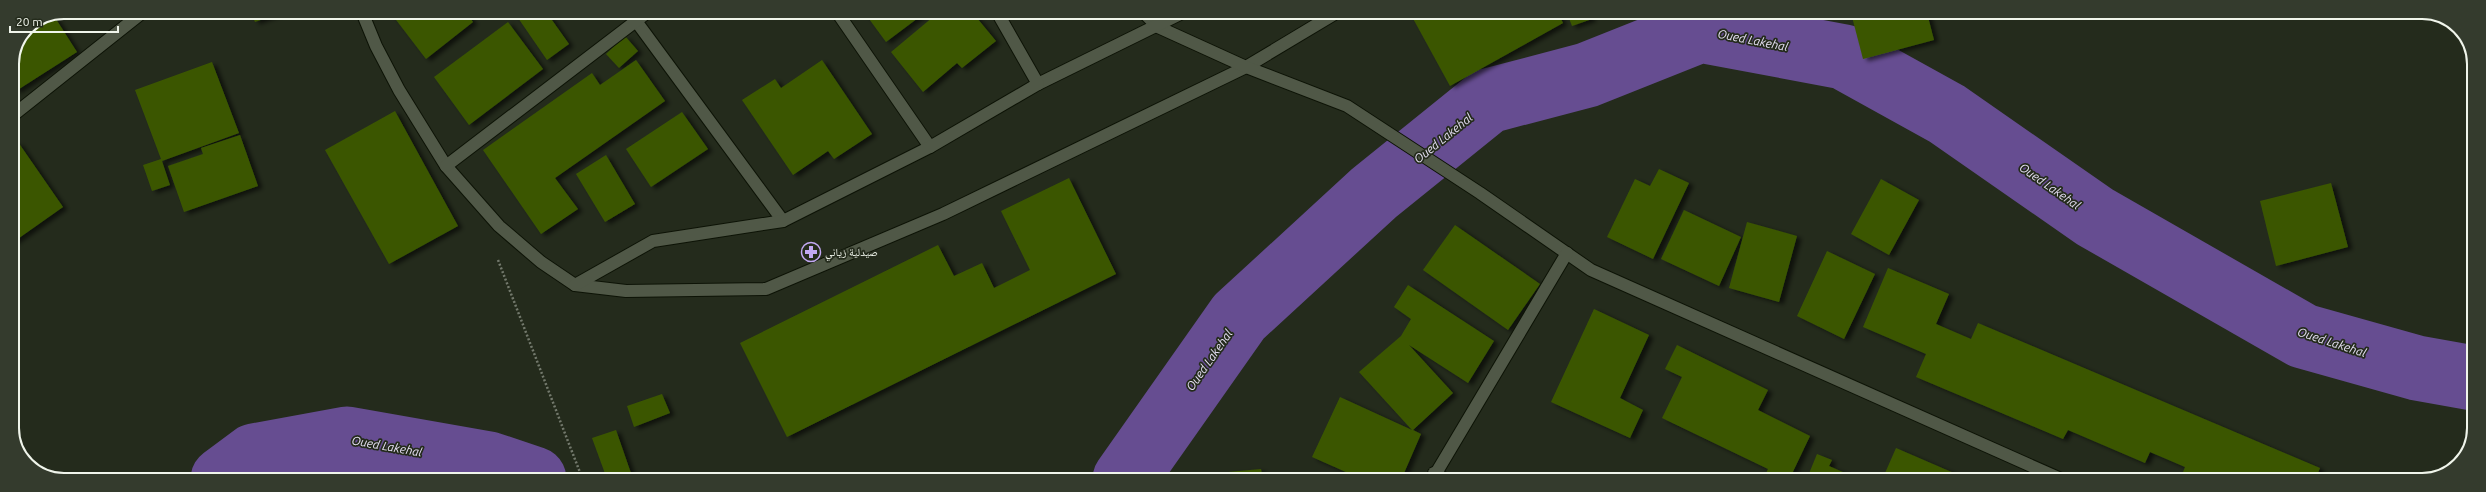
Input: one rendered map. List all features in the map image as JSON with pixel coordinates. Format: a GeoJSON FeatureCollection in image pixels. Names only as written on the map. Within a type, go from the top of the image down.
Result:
{"type":"FeatureCollection","features":[{"type":"Feature","properties":{"kind":"street"},"geometry":{"type":"LineString","coordinates":[[19,110],[134,19]]}},
{"type":"Feature","properties":{"kind":"street"},"geometry":{"type":"LineString","coordinates":[[365,19],[376,46],[399,90],[446,166],[499,226],[541,262],[575,285],[626,291],[766,289],[943,214],[1246,67],[1325,19]]}},
{"type":"Feature","properties":{"kind":"street"},"geometry":{"type":"LineString","coordinates":[[446,166],[629,19]]}},
{"type":"Feature","properties":{"kind":"street"},"geometry":{"type":"LineString","coordinates":[[635,19],[784,221]]}},
{"type":"Feature","properties":{"kind":"street"},"geometry":{"type":"LineString","coordinates":[[842,19],[930,147]]}},
{"type":"Feature","properties":{"kind":"street"},"geometry":{"type":"LineString","coordinates":[[1001,19],[1038,84]]}},
{"type":"Feature","properties":{"kind":"street"},"geometry":{"type":"LineString","coordinates":[[1150,19],[1158,27],[1246,67],[1347,106],[1480,193],[1598,273],[2047,473]]}},
{"type":"Feature","properties":{"kind":"street"},"geometry":{"type":"LineString","coordinates":[[575,285],[653,240],[784,221],[930,147],[1038,84],[1172,19]]}},
{"type":"Feature","properties":{"kind":"street"},"geometry":{"type":"LineString","coordinates":[[1435,473],[1567,253]]}},
{"type":"Feature","properties":{"kind":"path"},"geometry":{"type":"LineString","coordinates":[[499,226],[497,257],[580,473]]}},
{"type":"Feature","properties":{"kind":"building"},"geometry":{"type":"Polygon","coordinates":[[[254,19],[263,19],[255,22],[254,19]]]}},
{"type":"Feature","properties":{"kind":"building"},"geometry":{"type":"Polygon","coordinates":[[[395,19],[471,19],[473,22],[426,59],[395,19]]]}},
{"type":"Feature","properties":{"kind":"building"},"geometry":{"type":"Polygon","coordinates":[[[519,19],[551,19],[569,44],[547,60],[519,19]]]}},
{"type":"Feature","properties":{"kind":"building"},"geometry":{"type":"Polygon","coordinates":[[[869,19],[917,19],[886,42],[869,19]]]}},
{"type":"Feature","properties":{"kind":"building"},"geometry":{"type":"Polygon","coordinates":[[[931,19],[978,19],[996,41],[962,68],[957,63],[923,92],[891,52],[931,19]]]}},
{"type":"Feature","properties":{"kind":"building"},"geometry":{"type":"Polygon","coordinates":[[[1413,19],[1561,19],[1563,23],[1450,86],[1413,19]]]}},
{"type":"Feature","properties":{"kind":"building"},"geometry":{"type":"Polygon","coordinates":[[[1569,19],[1592,19],[1572,26],[1569,19]]]}},
{"type":"Feature","properties":{"kind":"building"},"geometry":{"type":"Polygon","coordinates":[[[1853,19],[1929,19],[1934,40],[1863,59],[1853,19]]]}},
{"type":"Feature","properties":{"kind":"building"},"geometry":{"type":"Polygon","coordinates":[[[57,20],[77,52],[19,89],[19,64],[22,47],[32,32],[39,27],[47,22],[57,20]]]}},
{"type":"Feature","properties":{"kind":"building"},"geometry":{"type":"Polygon","coordinates":[[[508,22],[543,69],[469,125],[434,77],[508,22]]]}},
{"type":"Feature","properties":{"kind":"building"},"geometry":{"type":"Polygon","coordinates":[[[625,36],[638,51],[619,68],[606,54],[625,36]]]}},
{"type":"Feature","properties":{"kind":"building"},"geometry":{"type":"Polygon","coordinates":[[[636,60],[665,101],[555,178],[578,209],[541,234],[483,150],[592,73],[600,85],[636,60]]]}},
{"type":"Feature","properties":{"kind":"building"},"geometry":{"type":"Polygon","coordinates":[[[822,60],[872,134],[834,159],[828,151],[793,175],[742,100],[775,79],[781,88],[822,60]]]}},
{"type":"Feature","properties":{"kind":"building"},"geometry":{"type":"Polygon","coordinates":[[[212,62],[239,133],[162,161],[170,185],[152,191],[143,165],[161,159],[135,90],[212,62]]]}},
{"type":"Feature","properties":{"kind":"building"},"geometry":{"type":"Polygon","coordinates":[[[395,111],[458,226],[389,264],[325,150],[395,111]]]}},
{"type":"Feature","properties":{"kind":"building"},"geometry":{"type":"Polygon","coordinates":[[[682,112],[708,149],[651,187],[626,149],[682,112]]]}},
{"type":"Feature","properties":{"kind":"building"},"geometry":{"type":"Polygon","coordinates":[[[240,135],[258,186],[184,212],[168,166],[203,154],[201,148],[240,135]]]}},
{"type":"Feature","properties":{"kind":"building"},"geometry":{"type":"Polygon","coordinates":[[[19,143],[63,207],[19,238],[19,143]]]}},
{"type":"Feature","properties":{"kind":"building"},"geometry":{"type":"Polygon","coordinates":[[[606,155],[635,204],[605,222],[576,174],[606,155]]]}},
{"type":"Feature","properties":{"kind":"building"},"geometry":{"type":"Polygon","coordinates":[[[1659,169],[1689,183],[1653,259],[1607,237],[1635,179],[1650,186],[1659,169]]]}},
{"type":"Feature","properties":{"kind":"building"},"geometry":{"type":"Polygon","coordinates":[[[1069,178],[1116,274],[787,437],[740,343],[938,245],[954,276],[982,263],[994,288],[1030,270],[1001,211],[1069,178]]]}},
{"type":"Feature","properties":{"kind":"building"},"geometry":{"type":"Polygon","coordinates":[[[1881,179],[1919,200],[1889,255],[1851,234],[1881,179]]]}},
{"type":"Feature","properties":{"kind":"building"},"geometry":{"type":"Polygon","coordinates":[[[2331,183],[2348,247],[2276,266],[2260,201],[2331,183]]]}},
{"type":"Feature","properties":{"kind":"building"},"geometry":{"type":"Polygon","coordinates":[[[1684,210],[1741,237],[1719,286],[1661,259],[1684,210]]]}},
{"type":"Feature","properties":{"kind":"building"},"geometry":{"type":"Polygon","coordinates":[[[1747,222],[1797,236],[1779,302],[1729,288],[1747,222]]]}},
{"type":"Feature","properties":{"kind":"building"},"geometry":{"type":"Polygon","coordinates":[[[1455,225],[1540,284],[1508,330],[1423,270],[1455,225]]]}},
{"type":"Feature","properties":{"kind":"building"},"geometry":{"type":"Polygon","coordinates":[[[1827,251],[1875,274],[1844,339],[1797,316],[1827,251]]]}},
{"type":"Feature","properties":{"kind":"building"},"geometry":{"type":"Polygon","coordinates":[[[1888,268],[1949,294],[1936,324],[1971,339],[1978,323],[2320,468],[2318,473],[2183,473],[2185,467],[2150,452],[2145,463],[2068,430],[2063,439],[1916,377],[1926,354],[1863,327],[1888,268]]]}},
{"type":"Feature","properties":{"kind":"building"},"geometry":{"type":"Polygon","coordinates":[[[1408,285],[1494,341],[1468,383],[1409,345],[1453,393],[1413,430],[1421,434],[1404,473],[1348,473],[1312,457],[1340,397],[1412,430],[1359,372],[1401,336],[1411,319],[1394,307],[1408,285]]]}},
{"type":"Feature","properties":{"kind":"building"},"geometry":{"type":"Polygon","coordinates":[[[1594,309],[1649,335],[1620,398],[1643,410],[1630,438],[1551,402],[1594,309]]]}},
{"type":"Feature","properties":{"kind":"building"},"geometry":{"type":"Polygon","coordinates":[[[1677,345],[1768,390],[1758,410],[1810,436],[1792,473],[1766,473],[1768,469],[1662,418],[1682,377],[1665,369],[1677,345]]]}},
{"type":"Feature","properties":{"kind":"building"},"geometry":{"type":"Polygon","coordinates":[[[662,394],[670,413],[634,427],[627,406],[662,394]]]}},
{"type":"Feature","properties":{"kind":"building"},"geometry":{"type":"Polygon","coordinates":[[[616,430],[631,473],[605,473],[592,438],[616,430]]]}},
{"type":"Feature","properties":{"kind":"building"},"geometry":{"type":"Polygon","coordinates":[[[1896,448],[1954,473],[1885,473],[1896,448]]]}},
{"type":"Feature","properties":{"kind":"building"},"geometry":{"type":"Polygon","coordinates":[[[1817,454],[1832,460],[1829,466],[1845,473],[1809,473],[1817,454]]]}},
{"type":"Feature","properties":{"kind":"building"},"geometry":{"type":"Polygon","coordinates":[[[1261,469],[1262,473],[1228,473],[1261,469]]]}},
{"type":"Feature","properties":{"kind":"waterway","name":"Oued Lakehal"},"geometry":{"type":"LineString","coordinates":[[1129,473],[1239,317],[1374,193],[1488,101],[1587,75],[1700,30],[1844,57],[1947,114],[2095,217],[2303,336],[2417,368],[2467,377]]}},
{"type":"Feature","properties":{"kind":"waterway","name":"Oued Lakehal"},"geometry":{"type":"LineString","coordinates":[[231,473],[254,456],[347,439],[489,464],[516,473]]}},
{"type":"Feature","properties":{"kind":"place","name":"صيدلية زياني"},"geometry":{"type":"Point","coordinates":[811,252]}}]}
